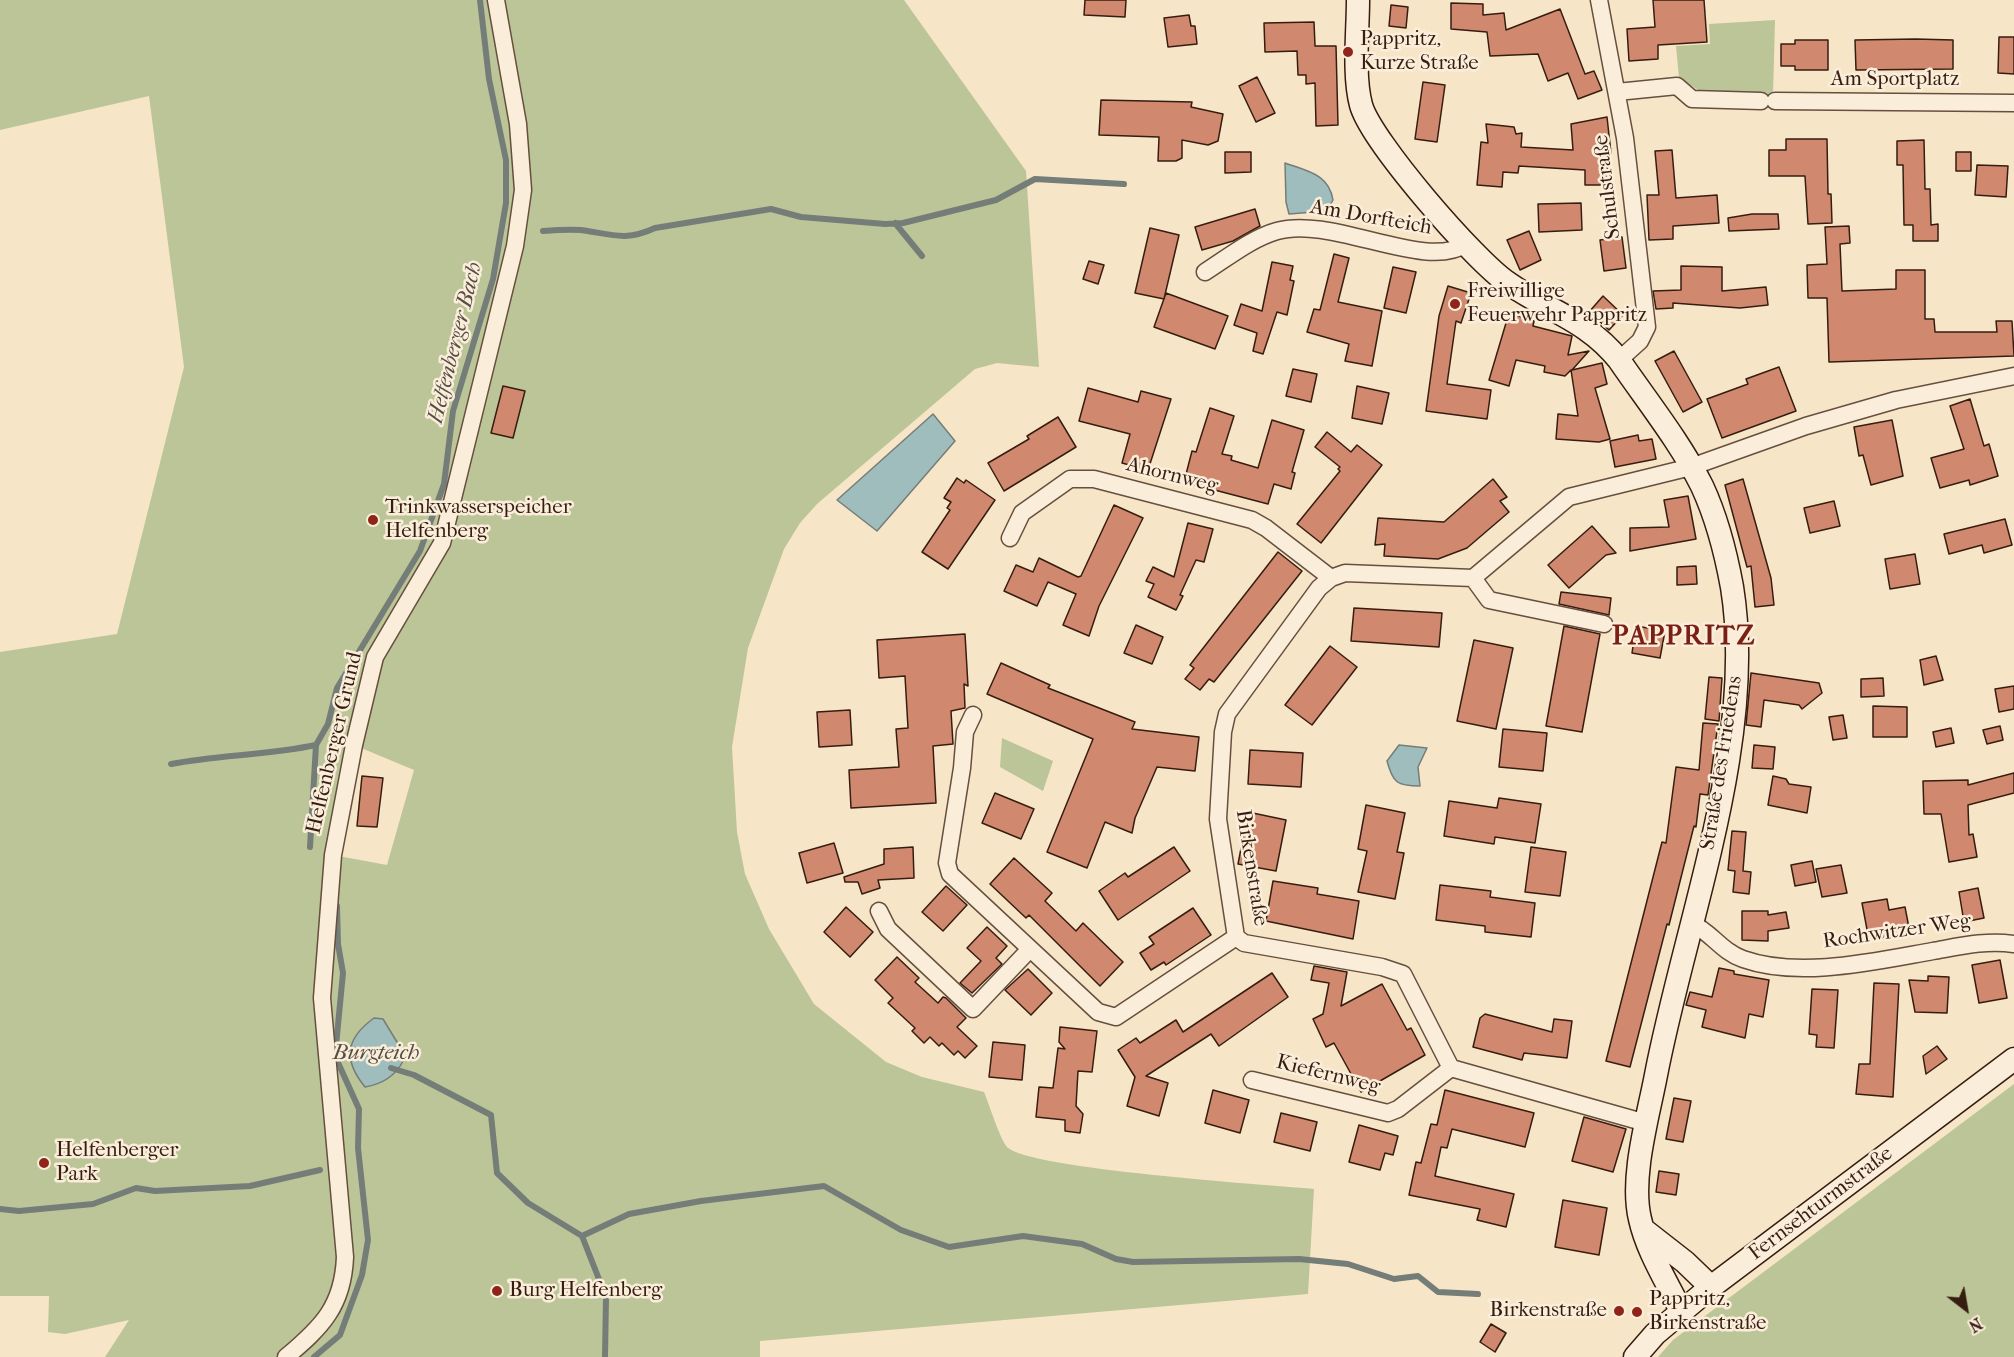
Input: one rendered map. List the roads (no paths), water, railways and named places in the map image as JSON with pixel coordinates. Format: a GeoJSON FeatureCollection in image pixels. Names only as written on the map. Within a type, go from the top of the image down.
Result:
{"type":"FeatureCollection","features":[{"type":"Feature","properties":{"kind":"street","name":"Helfenberger Grund"},"geometry":{"type":"LineString","coordinates":[[286,1357],[314,1334],[334,1309],[344,1278],[343,1234],[322,998],[333,855],[354,745],[375,657],[442,543],[515,246],[523,190],[518,124],[496,0]]}},
{"type":"Feature","properties":{"kind":"street","name":"Straße des Friedens"},"geometry":{"type":"LineString","coordinates":[[1358,0],[1359,96],[1366,118],[1380,141],[1466,244],[1508,283],[1584,326],[1604,341],[1691,467],[1712,514],[1731,584],[1736,621],[1737,664],[1727,763],[1713,838],[1666,1020],[1646,1123],[1638,1182],[1639,1218],[1681,1311]]}},
{"type":"Feature","properties":{"kind":"street","name":"Schulstraße"},"geometry":{"type":"LineString","coordinates":[[1599,0],[1625,138],[1647,327],[1640,341],[1619,360]]}},
{"type":"Feature","properties":{"kind":"street","name":"Am Sportplatz"},"geometry":{"type":"LineString","coordinates":[[1617,92],[1677,86],[1692,99],[2014,103]]}},
{"type":"Feature","properties":{"kind":"street","name":"Am Dorfteich"},"geometry":{"type":"LineString","coordinates":[[1205,272],[1276,231],[1301,228],[1348,234],[1429,252],[1457,250],[1466,244]]}},
{"type":"Feature","properties":{"kind":"street"},"geometry":{"type":"LineString","coordinates":[[1331,578],[1345,573],[1473,578],[1569,497],[1691,467],[1806,426],[1896,400],[2014,376]]}},
{"type":"Feature","properties":{"kind":"street","name":"Ahornweg"},"geometry":{"type":"LineString","coordinates":[[1010,538],[1022,513],[1070,479],[1094,479],[1252,520],[1266,528],[1331,578]]}},
{"type":"Feature","properties":{"kind":"street","name":"Birkenstraße"},"geometry":{"type":"LineString","coordinates":[[1331,578],[1319,588],[1227,714],[1223,732],[1218,819],[1236,937],[1244,943],[1382,968],[1403,974],[1451,1068]]}},
{"type":"Feature","properties":{"kind":"street"},"geometry":{"type":"LineString","coordinates":[[1473,578],[1489,600],[1604,624]]}},
{"type":"Feature","properties":{"kind":"street"},"geometry":{"type":"LineString","coordinates":[[973,715],[965,732],[962,768],[947,863],[950,874],[1098,1012],[1116,1017],[1236,937]]}},
{"type":"Feature","properties":{"kind":"street"},"geometry":{"type":"LineString","coordinates":[[879,911],[888,929],[973,1008],[1030,949]]}},
{"type":"Feature","properties":{"kind":"street","name":"Rochwitzer Weg"},"geometry":{"type":"LineString","coordinates":[[1691,924],[1708,932],[1740,959],[1790,967],[1866,963],[1989,940],[2014,944]]}},
{"type":"Feature","properties":{"kind":"street","name":"Fernsehturmstraße"},"geometry":{"type":"LineString","coordinates":[[1635,1357],[1655,1334],[1711,1287],[2014,1059]]}},
{"type":"Feature","properties":{"kind":"street"},"geometry":{"type":"LineString","coordinates":[[1451,1068],[1646,1123]]}},
{"type":"Feature","properties":{"kind":"street","name":"Kiefernweg"},"geometry":{"type":"LineString","coordinates":[[1252,1080],[1388,1113],[1398,1109],[1451,1068]]}},
{"type":"Feature","properties":{"kind":"street"},"geometry":{"type":"LineString","coordinates":[[1644,1230],[1685,1262],[1711,1287]]}},
{"type":"Feature","properties":{"kind":"water"},"geometry":{"type":"Polygon","coordinates":[[[1285,163],[1309,171],[1327,184],[1333,200],[1327,211],[1289,214],[1286,202],[1285,163]]]}},
{"type":"Feature","properties":{"kind":"water"},"geometry":{"type":"Polygon","coordinates":[[[933,414],[955,441],[877,531],[837,500],[933,414]]]}},
{"type":"Feature","properties":{"kind":"water"},"geometry":{"type":"Polygon","coordinates":[[[1399,745],[1427,748],[1418,767],[1420,786],[1401,784],[1391,774],[1387,761],[1399,745]]]}},
{"type":"Feature","properties":{"kind":"water","name":"Burgteich"},"geometry":{"type":"Polygon","coordinates":[[[374,1018],[383,1019],[400,1047],[403,1061],[387,1079],[365,1087],[353,1068],[350,1050],[357,1034],[374,1018]]]}},
{"type":"Feature","properties":{"kind":"waterway","name":"Helfenberger Bach"},"geometry":{"type":"LineString","coordinates":[[310,847],[316,745],[328,724],[337,688],[420,551],[444,484],[453,411],[493,279],[506,203],[506,160],[489,79],[480,0]]}},
{"type":"Feature","properties":{"kind":"waterway"},"geometry":{"type":"LineString","coordinates":[[543,231],[576,230],[626,236],[655,228],[771,209],[801,217],[885,224],[903,223],[996,200],[1035,179],[1124,184]]}},
{"type":"Feature","properties":{"kind":"waterway"},"geometry":{"type":"LineString","coordinates":[[895,223],[922,256]]}},
{"type":"Feature","properties":{"kind":"waterway"},"geometry":{"type":"LineString","coordinates":[[171,764],[316,745]]}},
{"type":"Feature","properties":{"kind":"waterway","name":"Helfenberger Bach"},"geometry":{"type":"LineString","coordinates":[[314,1357],[340,1335],[362,1275],[368,1240],[358,1148],[359,1109],[335,1056],[343,973],[338,944],[337,906]]}},
{"type":"Feature","properties":{"kind":"waterway"},"geometry":{"type":"LineString","coordinates":[[335,1056],[349,1048],[355,1050]]}},
{"type":"Feature","properties":{"kind":"waterway"},"geometry":{"type":"LineString","coordinates":[[391,1068],[414,1075],[491,1115],[497,1173],[528,1203],[582,1236],[606,1297],[605,1357]]}},
{"type":"Feature","properties":{"kind":"waterway"},"geometry":{"type":"LineString","coordinates":[[0,1209],[19,1211],[93,1204],[136,1188],[155,1191],[250,1186],[320,1170]]}},
{"type":"Feature","properties":{"kind":"waterway"},"geometry":{"type":"LineString","coordinates":[[582,1236],[629,1214],[701,1201],[824,1186],[901,1230],[949,1247],[1023,1236],[1082,1244],[1116,1259],[1133,1262],[1299,1259],[1348,1264],[1394,1279],[1418,1276],[1438,1292],[1478,1294]]}},
{"type":"Feature","properties":{"kind":"place","name":"Pappritz, Kurze Straße"},"geometry":{"type":"Point","coordinates":[1348,52]}},
{"type":"Feature","properties":{"kind":"place","name":"Freiwillige Feuerwehr Pappritz"},"geometry":{"type":"Point","coordinates":[1455,304]}},
{"type":"Feature","properties":{"kind":"place","name":"Trinkwasserspeicher Helfenberg"},"geometry":{"type":"Point","coordinates":[373,520]}},
{"type":"Feature","properties":{"kind":"place","name":"Helfenberger Park"},"geometry":{"type":"Point","coordinates":[44,1163]}},
{"type":"Feature","properties":{"kind":"place","name":"Burg Helfenberg"},"geometry":{"type":"Point","coordinates":[497,1291]}},
{"type":"Feature","properties":{"kind":"place","name":"Birkenstraße"},"geometry":{"type":"Point","coordinates":[1619,1311]}},
{"type":"Feature","properties":{"kind":"place","name":"Pappritz, Birkenstraße"},"geometry":{"type":"Point","coordinates":[1637,1312]}},
{"type":"Feature","properties":{"kind":"district","name":"PAPPRITZ"},"geometry":{"type":"Point","coordinates":[1684,637]}}]}
